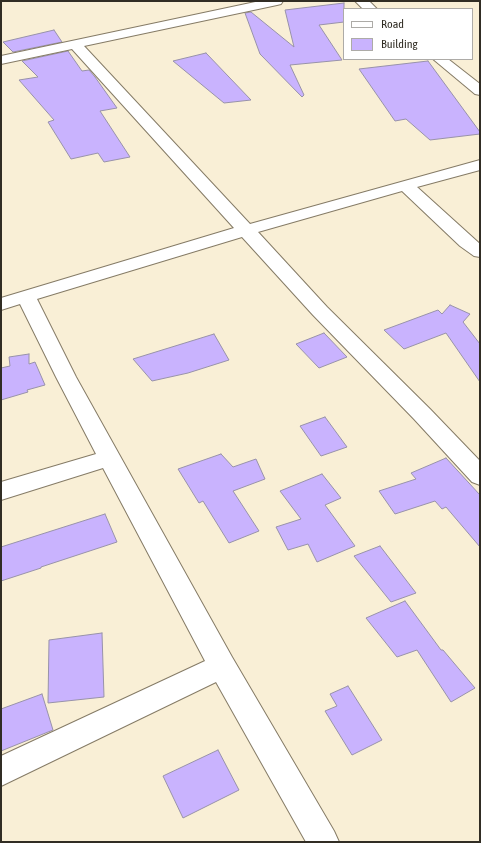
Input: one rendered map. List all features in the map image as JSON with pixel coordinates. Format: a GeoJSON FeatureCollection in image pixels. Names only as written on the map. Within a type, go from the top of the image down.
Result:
{"type":"FeatureCollection","features":[{"type":"Feature","properties":{"kind":"street"},"geometry":{"type":"LineString","coordinates":[[1,60],[277,1]]}},
{"type":"Feature","properties":{"kind":"street"},"geometry":{"type":"LineString","coordinates":[[361,1],[370,8]]}},
{"type":"Feature","properties":{"kind":"street"},"geometry":{"type":"LineString","coordinates":[[75,44],[320,311],[422,414],[480,476]]}},
{"type":"Feature","properties":{"kind":"street"},"geometry":{"type":"LineString","coordinates":[[441,60],[480,91]]}},
{"type":"Feature","properties":{"kind":"street"},"geometry":{"type":"LineString","coordinates":[[1,304],[245,230],[480,164]]}},
{"type":"Feature","properties":{"kind":"street"},"geometry":{"type":"LineString","coordinates":[[405,185],[466,242],[480,252]]}},
{"type":"Feature","properties":{"kind":"street"},"geometry":{"type":"LineString","coordinates":[[26,296],[66,377],[222,666],[323,842]]}},
{"type":"Feature","properties":{"kind":"street"},"geometry":{"type":"LineString","coordinates":[[1,491],[109,458]]}},
{"type":"Feature","properties":{"kind":"street"},"geometry":{"type":"LineString","coordinates":[[1,771],[222,666]]}},
{"type":"Feature","properties":{"kind":"building"},"geometry":{"type":"Polygon","coordinates":[[[344,3],[343,22],[319,25],[342,60],[290,65],[304,95],[302,97],[260,54],[245,13],[251,12],[294,47],[285,10],[344,3]]]}},
{"type":"Feature","properties":{"kind":"building"},"geometry":{"type":"Polygon","coordinates":[[[54,30],[62,42],[13,52],[3,42],[54,30]]]}},
{"type":"Feature","properties":{"kind":"building"},"geometry":{"type":"Polygon","coordinates":[[[68,51],[82,71],[89,70],[117,108],[100,111],[130,157],[104,162],[98,153],[71,159],[48,122],[54,120],[19,80],[38,77],[22,61],[68,51]]]}},
{"type":"Feature","properties":{"kind":"building"},"geometry":{"type":"Polygon","coordinates":[[[206,53],[251,100],[224,103],[173,61],[206,53]]]}},
{"type":"Feature","properties":{"kind":"building"},"geometry":{"type":"Polygon","coordinates":[[[428,61],[480,134],[430,140],[406,119],[395,121],[359,69],[428,61]]]}},
{"type":"Feature","properties":{"kind":"building"},"geometry":{"type":"Polygon","coordinates":[[[450,305],[470,314],[463,322],[480,344],[480,382],[446,333],[404,349],[384,330],[438,310],[442,314],[450,305]]]}},
{"type":"Feature","properties":{"kind":"building"},"geometry":{"type":"Polygon","coordinates":[[[324,333],[347,357],[319,368],[296,344],[324,333]]]}},
{"type":"Feature","properties":{"kind":"building"},"geometry":{"type":"Polygon","coordinates":[[[214,334],[229,360],[188,373],[152,381],[133,359],[214,334]]]}},
{"type":"Feature","properties":{"kind":"building"},"geometry":{"type":"Polygon","coordinates":[[[29,354],[29,364],[35,362],[45,385],[1,400],[1,368],[10,366],[9,357],[29,354]]]}},
{"type":"Feature","properties":{"kind":"building"},"geometry":{"type":"Polygon","coordinates":[[[325,417],[347,447],[321,456],[300,426],[325,417]]]}},
{"type":"Feature","properties":{"kind":"building"},"geometry":{"type":"Polygon","coordinates":[[[221,454],[233,467],[256,459],[265,479],[233,491],[259,531],[229,543],[203,501],[199,503],[178,469],[221,454]]]}},
{"type":"Feature","properties":{"kind":"building"},"geometry":{"type":"Polygon","coordinates":[[[446,458],[480,495],[480,547],[446,507],[442,509],[435,501],[395,514],[379,491],[416,479],[411,473],[446,458]]]}},
{"type":"Feature","properties":{"kind":"building"},"geometry":{"type":"Polygon","coordinates":[[[322,474],[341,498],[325,505],[355,546],[317,562],[308,544],[288,550],[276,527],[301,519],[280,491],[322,474]]]}},
{"type":"Feature","properties":{"kind":"building"},"geometry":{"type":"Polygon","coordinates":[[[105,514],[117,542],[1,581],[1,547],[105,514]]]}},
{"type":"Feature","properties":{"kind":"building"},"geometry":{"type":"Polygon","coordinates":[[[380,546],[416,593],[391,602],[354,556],[380,546]]]}},
{"type":"Feature","properties":{"kind":"building"},"geometry":{"type":"Polygon","coordinates":[[[405,601],[441,650],[443,650],[475,688],[451,702],[417,650],[397,657],[366,618],[405,601]]]}},
{"type":"Feature","properties":{"kind":"building"},"geometry":{"type":"Polygon","coordinates":[[[102,633],[104,697],[48,703],[49,640],[102,633]]]}},
{"type":"Feature","properties":{"kind":"building"},"geometry":{"type":"Polygon","coordinates":[[[348,686],[382,740],[352,755],[325,711],[337,706],[330,694],[348,686]]]}},
{"type":"Feature","properties":{"kind":"building"},"geometry":{"type":"Polygon","coordinates":[[[42,694],[53,730],[1,751],[1,709],[42,694]]]}},
{"type":"Feature","properties":{"kind":"building"},"geometry":{"type":"Polygon","coordinates":[[[218,750],[239,790],[183,818],[163,776],[218,750]]]}}]}
